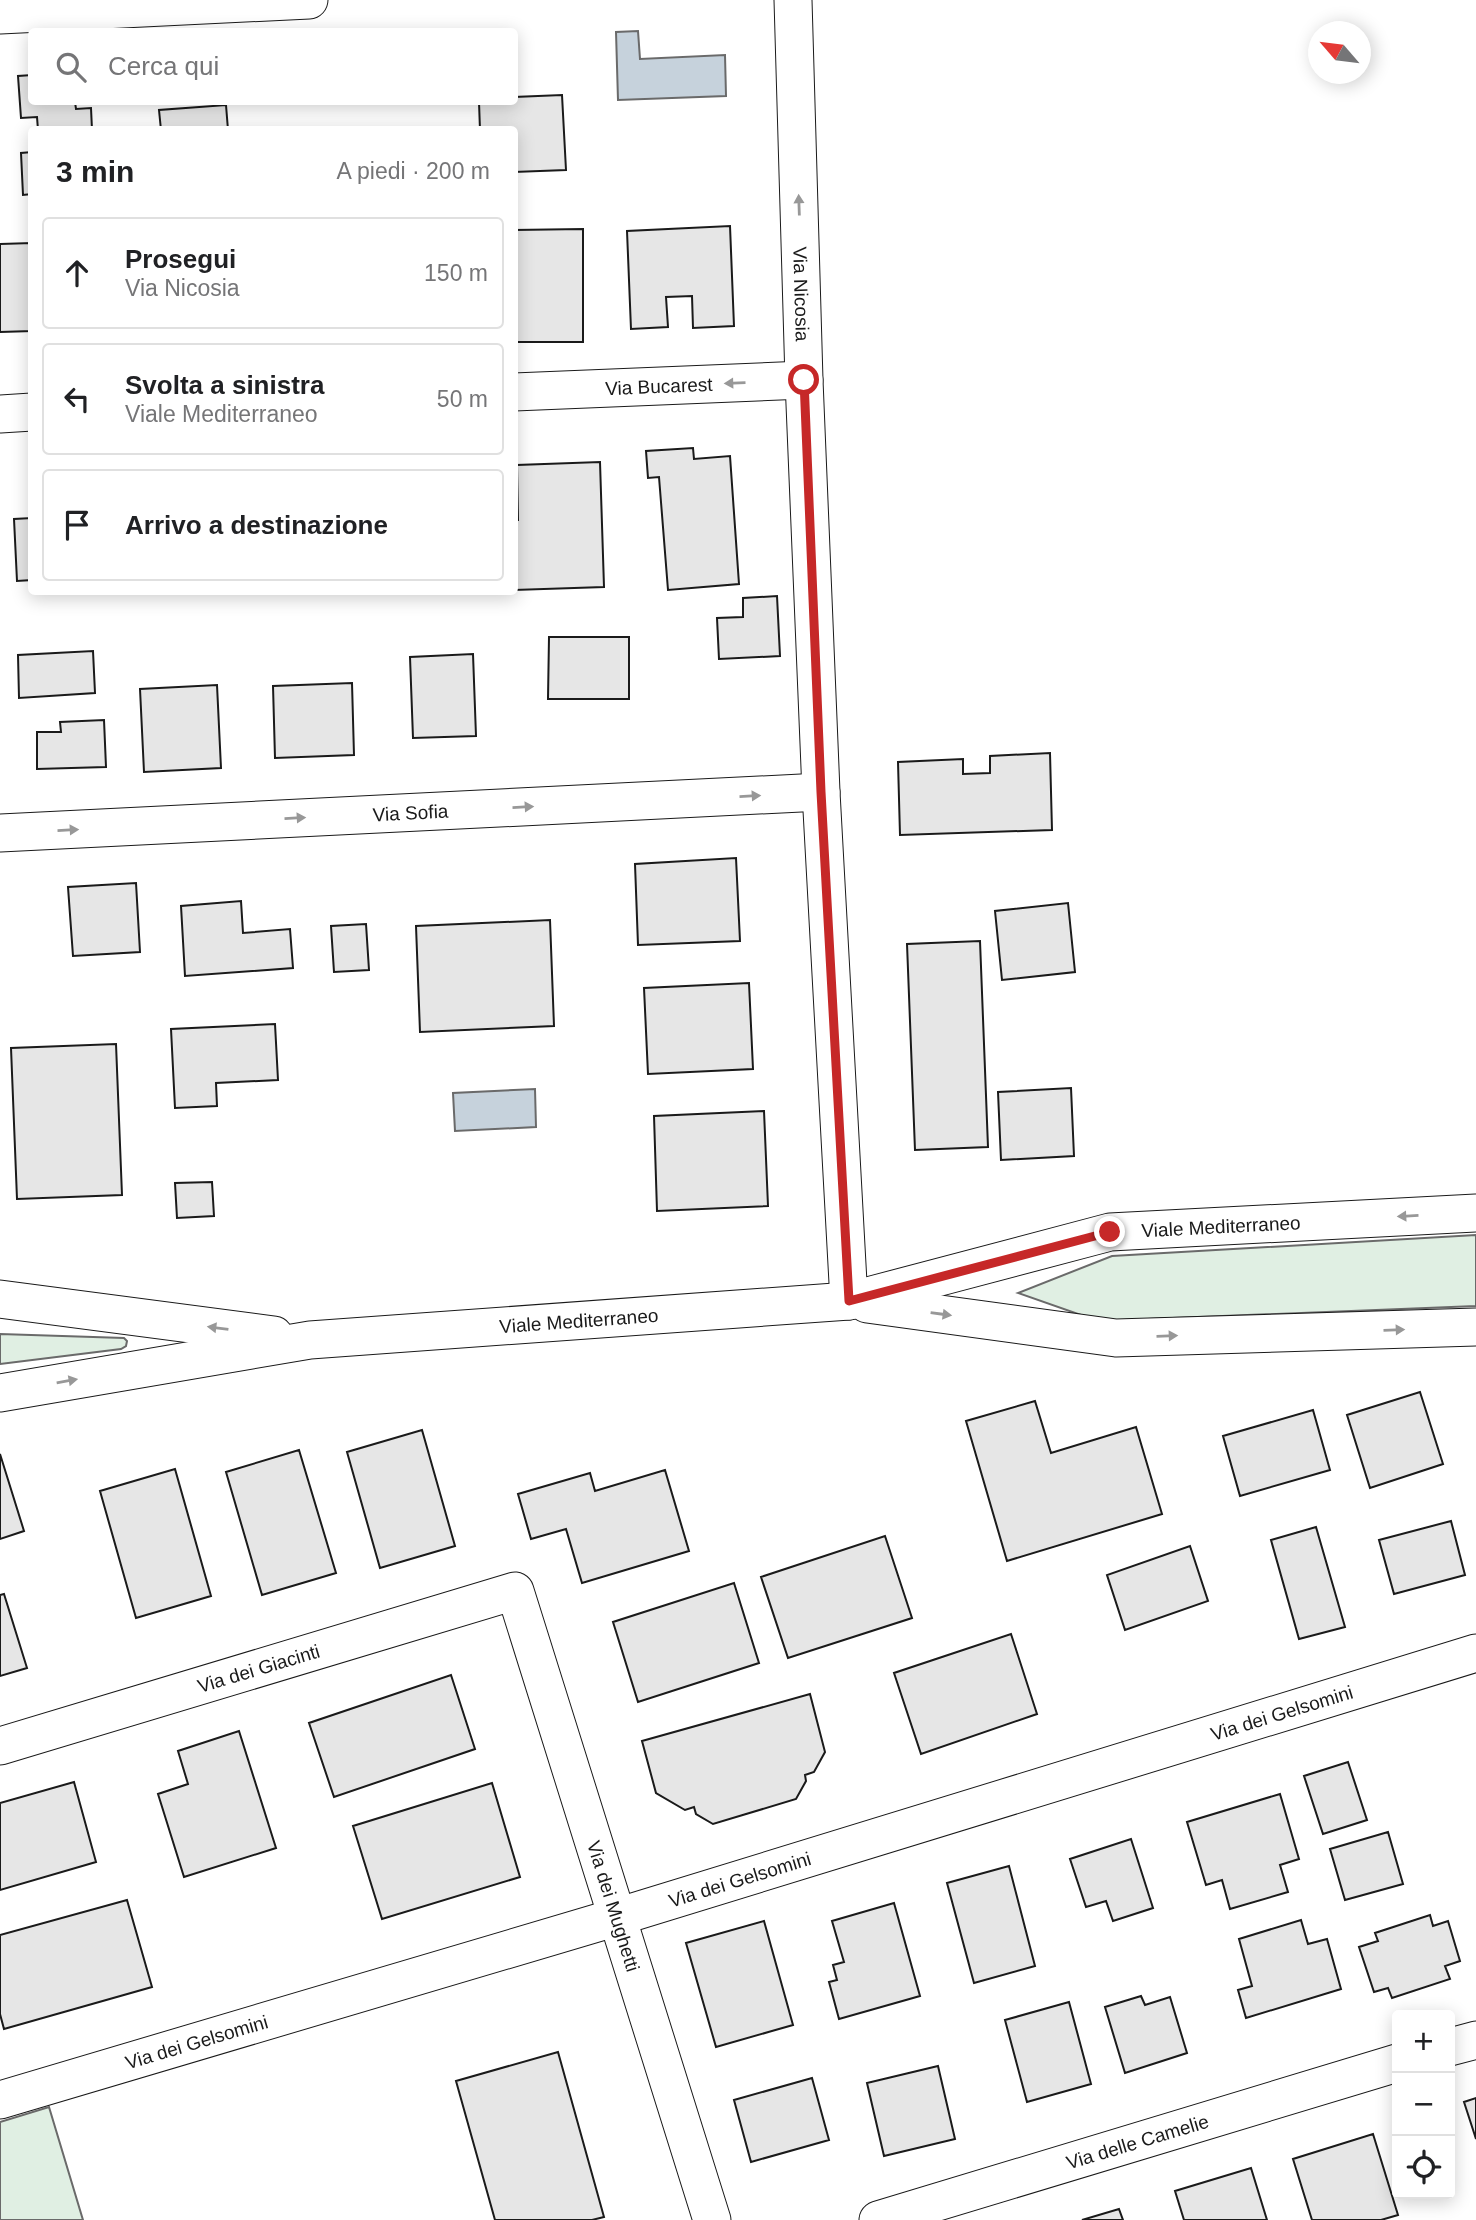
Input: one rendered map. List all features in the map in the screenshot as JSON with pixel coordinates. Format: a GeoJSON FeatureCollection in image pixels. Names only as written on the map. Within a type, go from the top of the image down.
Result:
{"type":"FeatureCollection","features":[{"type":"Feature","properties":{"kind":"street"},"geometry":{"type":"LineString","coordinates":[[0,15],[309,0]]}},
{"type":"Feature","properties":{"kind":"street","name":"Via Nicosia"},"geometry":{"type":"LineString","coordinates":[[793,0],[804,380],[821,792],[849,1301]]}},
{"type":"Feature","properties":{"kind":"street","name":"Via Bucarest"},"geometry":{"type":"LineString","coordinates":[[518,392],[804,380]]}},
{"type":"Feature","properties":{"kind":"street"},"geometry":{"type":"LineString","coordinates":[[0,414],[28,412]]}},
{"type":"Feature","properties":{"kind":"street","name":"Via Sofia"},"geometry":{"type":"LineString","coordinates":[[0,833],[821,792]]}},
{"type":"Feature","properties":{"kind":"street","name":"Viale Mediterraneo"},"geometry":{"type":"LineString","coordinates":[[0,1393],[310,1340],[849,1301],[1110,1232],[1476,1213]]}},
{"type":"Feature","properties":{"kind":"street","name":"Viale Mediterraneo"},"geometry":{"type":"LineString","coordinates":[[0,1299],[310,1340]]}},
{"type":"Feature","properties":{"kind":"street","name":"Viale Mediterraneo"},"geometry":{"type":"LineString","coordinates":[[849,1301],[1116,1338],[1476,1327]]}},
{"type":"Feature","properties":{"kind":"street","name":"Via dei Giacinti"},"geometry":{"type":"LineString","coordinates":[[0,1746],[515,1591]]}},
{"type":"Feature","properties":{"kind":"street","name":"Via dei Mughetti"},"geometry":{"type":"LineString","coordinates":[[515,1591],[712,2220]]}},
{"type":"Feature","properties":{"kind":"street","name":"Via dei Gelsomini"},"geometry":{"type":"LineString","coordinates":[[0,2100],[617,1917],[1476,1653]]}},
{"type":"Feature","properties":{"kind":"street"},"geometry":{"type":"LineString","coordinates":[[1455,2046],[1476,2039]]}},
{"type":"Feature","properties":{"kind":"street","name":"Via delle Camelie"},"geometry":{"type":"LineString","coordinates":[[878,2220],[1392,2065]]}},
{"type":"Feature","properties":{"kind":"green space"},"geometry":{"type":"Polygon","coordinates":[[[1476,1235],[1476,1306],[1098,1321],[1018,1293],[1112,1256],[1476,1235]]]}},
{"type":"Feature","properties":{"kind":"green space"},"geometry":{"type":"Polygon","coordinates":[[[0,1334],[124,1338],[127,1341],[126,1346],[121,1349],[0,1364],[0,1334]]]}},
{"type":"Feature","properties":{"kind":"green space"},"geometry":{"type":"Polygon","coordinates":[[[49,2107],[83,2220],[0,2220],[0,2122],[49,2107]]]}},
{"type":"Feature","properties":{"kind":"shaded area"},"geometry":{"type":"Polygon","coordinates":[[[638,31],[640,59],[725,55],[726,96],[618,100],[616,32],[638,31]]]}},
{"type":"Feature","properties":{"kind":"shaded area"},"geometry":{"type":"Polygon","coordinates":[[[535,1089],[536,1127],[455,1131],[453,1093],[535,1089]]]}},
{"type":"Feature","properties":{"kind":"building"},"geometry":{"type":"Polygon","coordinates":[[[28,75],[28,105],[75,105],[76,109],[91,108],[92,126],[38,126],[37,117],[21,118],[18,76],[28,75]]]}},
{"type":"Feature","properties":{"kind":"building"},"geometry":{"type":"Polygon","coordinates":[[[562,95],[566,170],[518,172],[518,126],[480,126],[479,105],[518,105],[518,97],[562,95]]]}},
{"type":"Feature","properties":{"kind":"building"},"geometry":{"type":"Polygon","coordinates":[[[226,105],[228,126],[161,126],[159,110],[226,105]]]}},
{"type":"Feature","properties":{"kind":"building"},"geometry":{"type":"Polygon","coordinates":[[[28,152],[28,194],[23,195],[21,153],[28,152]]]}},
{"type":"Feature","properties":{"kind":"building"},"geometry":{"type":"Polygon","coordinates":[[[730,226],[734,326],[693,328],[692,296],[666,297],[668,327],[631,329],[627,231],[730,226]]]}},
{"type":"Feature","properties":{"kind":"building"},"geometry":{"type":"Polygon","coordinates":[[[583,229],[583,342],[518,342],[518,230],[583,229]]]}},
{"type":"Feature","properties":{"kind":"building"},"geometry":{"type":"Polygon","coordinates":[[[28,243],[28,331],[0,332],[0,244],[28,243]]]}},
{"type":"Feature","properties":{"kind":"building"},"geometry":{"type":"Polygon","coordinates":[[[693,448],[694,459],[730,456],[739,584],[668,590],[659,477],[648,478],[646,451],[693,448]]]}},
{"type":"Feature","properties":{"kind":"building"},"geometry":{"type":"Polygon","coordinates":[[[600,462],[604,587],[518,590],[518,465],[600,462]]]}},
{"type":"Feature","properties":{"kind":"building"},"geometry":{"type":"Polygon","coordinates":[[[28,518],[28,580],[17,581],[14,519],[28,518]]]}},
{"type":"Feature","properties":{"kind":"building"},"geometry":{"type":"Polygon","coordinates":[[[777,596],[780,656],[719,659],[717,618],[743,617],[743,598],[777,596]]]}},
{"type":"Feature","properties":{"kind":"building"},"geometry":{"type":"Polygon","coordinates":[[[549,637],[629,637],[629,699],[548,699],[549,637]]]}},
{"type":"Feature","properties":{"kind":"building"},"geometry":{"type":"Polygon","coordinates":[[[93,651],[95,693],[19,698],[18,655],[93,651]]]}},
{"type":"Feature","properties":{"kind":"building"},"geometry":{"type":"Polygon","coordinates":[[[473,654],[476,736],[413,738],[410,657],[473,654]]]}},
{"type":"Feature","properties":{"kind":"building"},"geometry":{"type":"Polygon","coordinates":[[[352,683],[354,755],[275,758],[273,686],[352,683]]]}},
{"type":"Feature","properties":{"kind":"building"},"geometry":{"type":"Polygon","coordinates":[[[217,685],[221,768],[144,772],[140,689],[217,685]]]}},
{"type":"Feature","properties":{"kind":"building"},"geometry":{"type":"Polygon","coordinates":[[[104,720],[106,767],[37,769],[37,732],[61,732],[60,722],[104,720]]]}},
{"type":"Feature","properties":{"kind":"building"},"geometry":{"type":"Polygon","coordinates":[[[1050,753],[1052,830],[900,835],[898,762],[963,759],[963,774],[990,773],[990,756],[1050,753]]]}},
{"type":"Feature","properties":{"kind":"building"},"geometry":{"type":"Polygon","coordinates":[[[736,858],[740,941],[638,945],[635,864],[736,858]]]}},
{"type":"Feature","properties":{"kind":"building"},"geometry":{"type":"Polygon","coordinates":[[[136,883],[140,952],[73,956],[68,887],[136,883]]]}},
{"type":"Feature","properties":{"kind":"building"},"geometry":{"type":"Polygon","coordinates":[[[241,901],[243,933],[290,929],[293,968],[185,976],[181,906],[241,901]]]}},
{"type":"Feature","properties":{"kind":"building"},"geometry":{"type":"Polygon","coordinates":[[[1068,903],[1075,972],[1002,980],[995,911],[1068,903]]]}},
{"type":"Feature","properties":{"kind":"building"},"geometry":{"type":"Polygon","coordinates":[[[550,920],[554,1026],[420,1032],[416,926],[550,920]]]}},
{"type":"Feature","properties":{"kind":"building"},"geometry":{"type":"Polygon","coordinates":[[[366,924],[369,970],[334,972],[331,926],[366,924]]]}},
{"type":"Feature","properties":{"kind":"building"},"geometry":{"type":"Polygon","coordinates":[[[980,941],[988,1147],[915,1150],[907,944],[980,941]]]}},
{"type":"Feature","properties":{"kind":"building"},"geometry":{"type":"Polygon","coordinates":[[[749,983],[753,1069],[648,1074],[644,988],[749,983]]]}},
{"type":"Feature","properties":{"kind":"building"},"geometry":{"type":"Polygon","coordinates":[[[275,1024],[278,1080],[216,1083],[217,1106],[175,1108],[171,1029],[275,1024]]]}},
{"type":"Feature","properties":{"kind":"building"},"geometry":{"type":"Polygon","coordinates":[[[116,1044],[122,1195],[17,1199],[11,1048],[116,1044]]]}},
{"type":"Feature","properties":{"kind":"building"},"geometry":{"type":"Polygon","coordinates":[[[1071,1088],[1074,1156],[1001,1160],[998,1092],[1071,1088]]]}},
{"type":"Feature","properties":{"kind":"building"},"geometry":{"type":"Polygon","coordinates":[[[764,1111],[768,1206],[657,1211],[654,1116],[764,1111]]]}},
{"type":"Feature","properties":{"kind":"building"},"geometry":{"type":"Polygon","coordinates":[[[212,1182],[214,1216],[177,1218],[175,1183],[212,1182]]]}},
{"type":"Feature","properties":{"kind":"building"},"geometry":{"type":"Polygon","coordinates":[[[1420,1392],[1443,1464],[1370,1488],[1347,1415],[1420,1392]]]}},
{"type":"Feature","properties":{"kind":"building"},"geometry":{"type":"Polygon","coordinates":[[[1035,1401],[1051,1453],[1136,1427],[1162,1514],[1007,1561],[966,1421],[1035,1401]]]}},
{"type":"Feature","properties":{"kind":"building"},"geometry":{"type":"Polygon","coordinates":[[[1313,1410],[1330,1470],[1240,1496],[1223,1436],[1313,1410]]]}},
{"type":"Feature","properties":{"kind":"building"},"geometry":{"type":"Polygon","coordinates":[[[422,1430],[455,1546],[380,1568],[347,1452],[422,1430]]]}},
{"type":"Feature","properties":{"kind":"building"},"geometry":{"type":"Polygon","coordinates":[[[299,1450],[336,1573],[262,1595],[226,1472],[299,1450]]]}},
{"type":"Feature","properties":{"kind":"building"},"geometry":{"type":"Polygon","coordinates":[[[0,1454],[24,1531],[0,1539],[0,1454]]]}},
{"type":"Feature","properties":{"kind":"building"},"geometry":{"type":"Polygon","coordinates":[[[175,1469],[211,1596],[136,1618],[100,1491],[175,1469]]]}},
{"type":"Feature","properties":{"kind":"building"},"geometry":{"type":"Polygon","coordinates":[[[665,1470],[689,1551],[582,1583],[566,1529],[531,1539],[518,1494],[590,1473],[595,1491],[665,1470]]]}},
{"type":"Feature","properties":{"kind":"building"},"geometry":{"type":"Polygon","coordinates":[[[1451,1521],[1465,1575],[1394,1594],[1379,1540],[1451,1521]]]}},
{"type":"Feature","properties":{"kind":"building"},"geometry":{"type":"Polygon","coordinates":[[[1316,1527],[1345,1627],[1299,1639],[1271,1540],[1316,1527]]]}},
{"type":"Feature","properties":{"kind":"building"},"geometry":{"type":"Polygon","coordinates":[[[885,1536],[912,1618],[788,1658],[761,1577],[885,1536]]]}},
{"type":"Feature","properties":{"kind":"building"},"geometry":{"type":"Polygon","coordinates":[[[1190,1546],[1208,1601],[1125,1630],[1107,1575],[1190,1546]]]}},
{"type":"Feature","properties":{"kind":"building"},"geometry":{"type":"Polygon","coordinates":[[[734,1583],[759,1663],[638,1702],[613,1622],[734,1583]]]}},
{"type":"Feature","properties":{"kind":"building"},"geometry":{"type":"Polygon","coordinates":[[[4,1594],[27,1668],[0,1676],[0,1595],[4,1594]]]}},
{"type":"Feature","properties":{"kind":"building"},"geometry":{"type":"Polygon","coordinates":[[[1011,1634],[1037,1714],[921,1754],[894,1673],[1011,1634]]]}},
{"type":"Feature","properties":{"kind":"building"},"geometry":{"type":"Polygon","coordinates":[[[451,1675],[475,1749],[334,1797],[309,1723],[451,1675]]]}},
{"type":"Feature","properties":{"kind":"building"},"geometry":{"type":"Polygon","coordinates":[[[810,1694],[825,1752],[814,1772],[805,1775],[806,1781],[796,1799],[713,1824],[696,1814],[694,1807],[685,1810],[656,1793],[642,1741],[810,1694]]]}},
{"type":"Feature","properties":{"kind":"building"},"geometry":{"type":"Polygon","coordinates":[[[239,1731],[276,1848],[184,1877],[158,1794],[188,1784],[178,1751],[239,1731]]]}},
{"type":"Feature","properties":{"kind":"building"},"geometry":{"type":"Polygon","coordinates":[[[1348,1762],[1367,1820],[1323,1834],[1304,1776],[1348,1762]]]}},
{"type":"Feature","properties":{"kind":"building"},"geometry":{"type":"Polygon","coordinates":[[[74,1782],[96,1862],[0,1890],[0,1803],[74,1782]]]}},
{"type":"Feature","properties":{"kind":"building"},"geometry":{"type":"Polygon","coordinates":[[[492,1783],[520,1877],[382,1919],[353,1826],[492,1783]]]}},
{"type":"Feature","properties":{"kind":"building"},"geometry":{"type":"Polygon","coordinates":[[[1280,1794],[1299,1859],[1280,1865],[1288,1892],[1230,1909],[1222,1880],[1206,1885],[1187,1822],[1280,1794]]]}},
{"type":"Feature","properties":{"kind":"building"},"geometry":{"type":"Polygon","coordinates":[[[1388,1832],[1403,1884],[1345,1900],[1330,1849],[1388,1832]]]}},
{"type":"Feature","properties":{"kind":"building"},"geometry":{"type":"Polygon","coordinates":[[[1131,1839],[1153,1908],[1113,1921],[1106,1901],[1086,1907],[1070,1859],[1131,1839]]]}},
{"type":"Feature","properties":{"kind":"building"},"geometry":{"type":"Polygon","coordinates":[[[1009,1866],[1035,1966],[974,1983],[947,1883],[1009,1866]]]}},
{"type":"Feature","properties":{"kind":"building"},"geometry":{"type":"Polygon","coordinates":[[[127,1900],[152,1987],[4,2029],[0,2014],[0,1935],[127,1900]]]}},
{"type":"Feature","properties":{"kind":"building"},"geometry":{"type":"Polygon","coordinates":[[[894,1903],[920,1996],[839,2019],[829,1982],[837,1980],[833,1965],[844,1962],[832,1921],[894,1903]]]}},
{"type":"Feature","properties":{"kind":"building"},"geometry":{"type":"Polygon","coordinates":[[[1430,1915],[1433,1926],[1448,1921],[1460,1961],[1445,1966],[1450,1979],[1392,1998],[1388,1988],[1374,1992],[1359,1947],[1378,1941],[1375,1933],[1430,1915]]]}},
{"type":"Feature","properties":{"kind":"building"},"geometry":{"type":"Polygon","coordinates":[[[1301,1920],[1308,1944],[1327,1939],[1341,1989],[1246,2018],[1238,1990],[1252,1986],[1239,1939],[1301,1920]]]}},
{"type":"Feature","properties":{"kind":"building"},"geometry":{"type":"Polygon","coordinates":[[[764,1921],[793,2025],[716,2047],[686,1943],[764,1921]]]}},
{"type":"Feature","properties":{"kind":"building"},"geometry":{"type":"Polygon","coordinates":[[[1141,1996],[1145,2005],[1170,1997],[1187,2053],[1125,2073],[1105,2007],[1141,1996]]]}},
{"type":"Feature","properties":{"kind":"building"},"geometry":{"type":"Polygon","coordinates":[[[1069,2002],[1091,2084],[1027,2102],[1005,2020],[1069,2002]]]}},
{"type":"Feature","properties":{"kind":"building"},"geometry":{"type":"Polygon","coordinates":[[[558,2052],[604,2217],[592,2220],[495,2220],[456,2081],[558,2052]]]}},
{"type":"Feature","properties":{"kind":"building"},"geometry":{"type":"Polygon","coordinates":[[[938,2066],[955,2139],[884,2156],[867,2083],[938,2066]]]}},
{"type":"Feature","properties":{"kind":"building"},"geometry":{"type":"Polygon","coordinates":[[[812,2078],[829,2140],[751,2162],[734,2100],[812,2078]]]}},
{"type":"Feature","properties":{"kind":"building"},"geometry":{"type":"Polygon","coordinates":[[[1476,2098],[1476,2139],[1464,2102],[1476,2098]]]}},
{"type":"Feature","properties":{"kind":"building"},"geometry":{"type":"Polygon","coordinates":[[[1373,2134],[1398,2215],[1381,2220],[1312,2220],[1293,2159],[1373,2134]]]}},
{"type":"Feature","properties":{"kind":"building"},"geometry":{"type":"Polygon","coordinates":[[[1251,2168],[1267,2220],[1184,2220],[1175,2191],[1251,2168]]]}},
{"type":"Feature","properties":{"kind":"building"},"geometry":{"type":"Polygon","coordinates":[[[1119,2209],[1123,2220],[1082,2220],[1119,2209]]]}},
{"type":"Feature","properties":{"kind":"route"},"geometry":{"type":"LineString","coordinates":[[804,380],[821,792],[849,1301],[1110,1232]]}}]}
